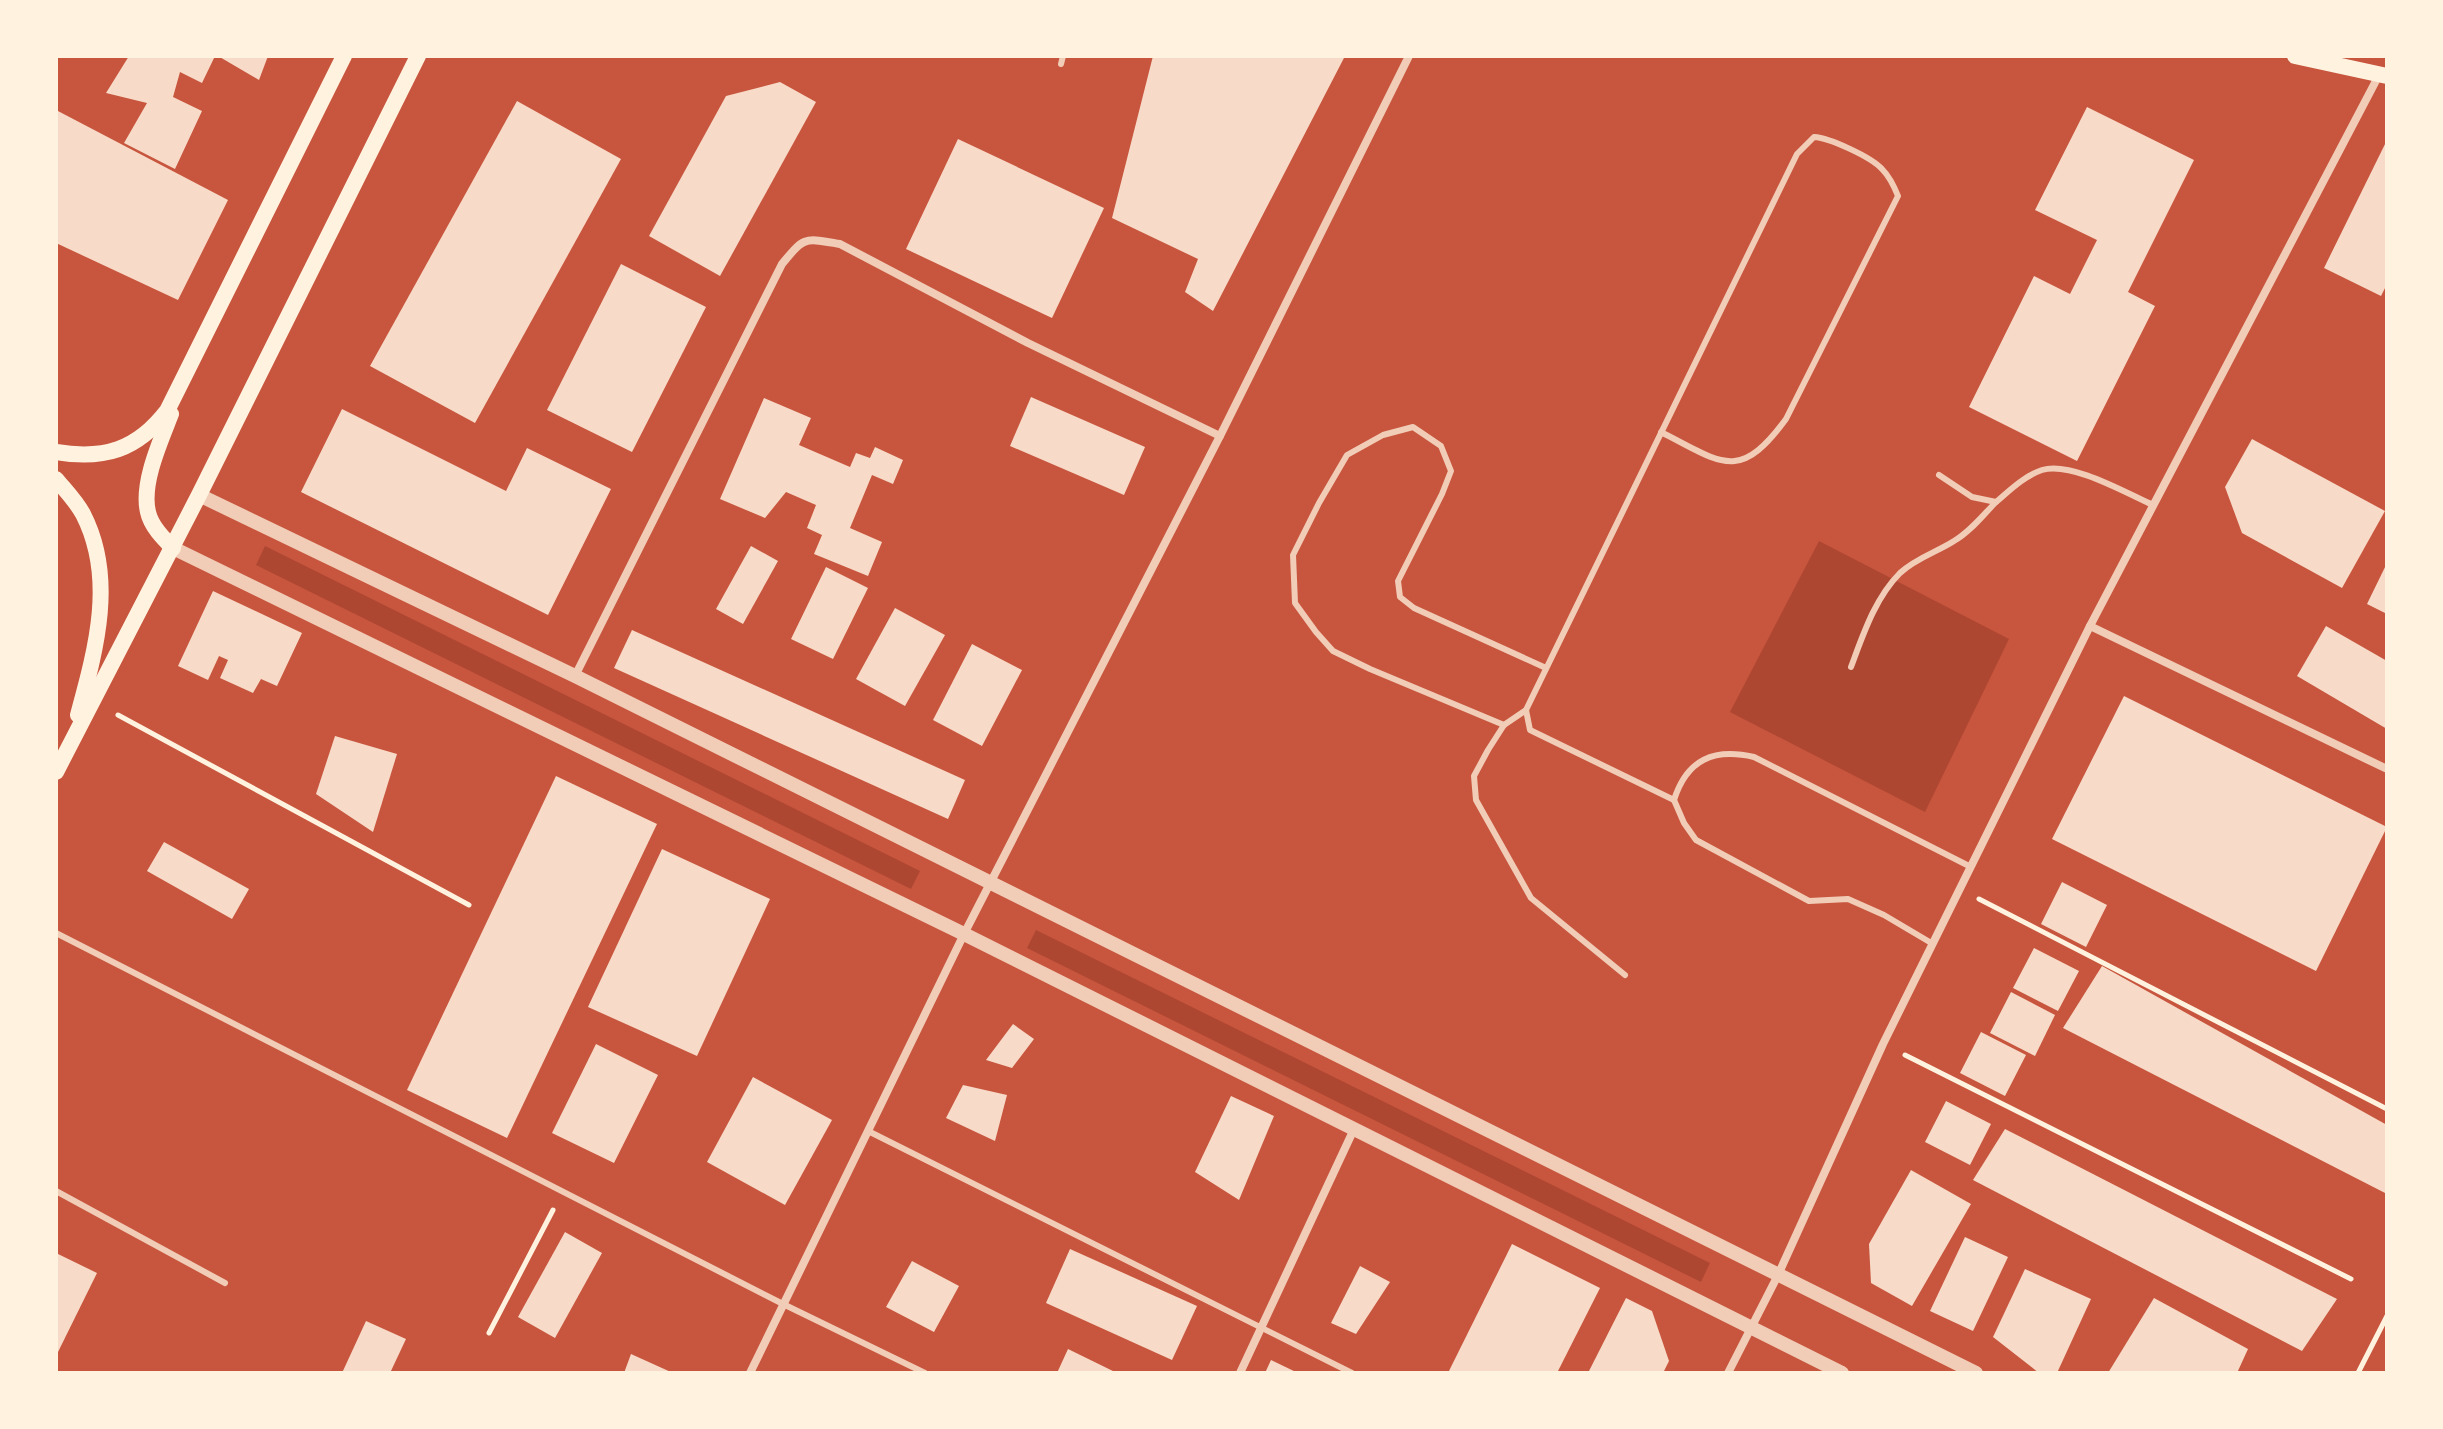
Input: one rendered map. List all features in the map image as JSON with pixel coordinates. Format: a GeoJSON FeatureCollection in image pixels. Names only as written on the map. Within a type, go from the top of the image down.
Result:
{"type":"FeatureCollection","features":[{"type":"Feature","properties":{"kind":"main road"},"geometry":{"type":"LineString","coordinates":[[56,452],[83,456],[102,454],[122,449],[154,428],[179,390],[344,56]]}},
{"type":"Feature","properties":{"kind":"main road"},"geometry":{"type":"LineString","coordinates":[[64,748],[93,701],[173,548],[418,56]]}},
{"type":"Feature","properties":{"kind":"main road"},"geometry":{"type":"LineString","coordinates":[[2295,56],[2383,76]]}},
{"type":"Feature","properties":{"kind":"main road"},"geometry":{"type":"LineString","coordinates":[[173,548],[158,533],[148,512],[148,485],[179,390]]}},
{"type":"Feature","properties":{"kind":"main road"},"geometry":{"type":"LineString","coordinates":[[56,479],[82,513],[97,553],[101,599],[97,644],[56,772]]}},
{"type":"Feature","properties":{"kind":"street"},"geometry":{"type":"LineString","coordinates":[[750,1373],[964,934],[1220,436],[1409,56]]}},
{"type":"Feature","properties":{"kind":"street"},"geometry":{"type":"LineString","coordinates":[[1728,1373],[1778,1275],[1883,1044],[2090,626],[2383,76]]}},
{"type":"Feature","properties":{"kind":"street"},"geometry":{"type":"LineString","coordinates":[[575,676],[782,264],[799,243],[813,239],[840,244],[1028,343],[1220,436]]}},
{"type":"Feature","properties":{"kind":"street"},"geometry":{"type":"LineString","coordinates":[[199,495],[575,676],[1976,1373]]}},
{"type":"Feature","properties":{"kind":"street"},"geometry":{"type":"LineString","coordinates":[[173,548],[964,934],[1842,1373]]}},
{"type":"Feature","properties":{"kind":"street"},"geometry":{"type":"LineString","coordinates":[[2090,626],[2387,769]]}},
{"type":"Feature","properties":{"kind":"street"},"geometry":{"type":"LineString","coordinates":[[1240,1373],[1354,1129]]}},
{"type":"Feature","properties":{"kind":"lane"},"geometry":{"type":"LineString","coordinates":[[1061,64],[1063,56]]}},
{"type":"Feature","properties":{"kind":"lane"},"geometry":{"type":"LineString","coordinates":[[1625,975],[1531,898],[1476,800],[1474,776],[1504,725],[1526,710],[1661,432],[1797,154],[1814,137],[1826,138],[1880,166],[1898,196],[1786,419],[1769,442],[1749,457],[1737,462],[1722,462],[1661,432]]}},
{"type":"Feature","properties":{"kind":"lane"},"geometry":{"type":"LineString","coordinates":[[1504,725],[1333,651],[1295,603],[1293,555],[1347,455],[1383,435],[1413,427],[1441,446],[1451,471],[1398,581],[1400,597],[1414,608],[1546,668]]}},
{"type":"Feature","properties":{"kind":"lane"},"geometry":{"type":"LineString","coordinates":[[1851,667],[1874,611],[1900,573],[1924,556],[1956,540],[2018,483],[2043,470],[2064,468],[2153,505]]}},
{"type":"Feature","properties":{"kind":"lane"},"geometry":{"type":"LineString","coordinates":[[1939,475],[1972,497],[1996,502]]}},
{"type":"Feature","properties":{"kind":"lane"},"geometry":{"type":"LineString","coordinates":[[1526,710],[1530,730],[1674,800],[1696,840],[1809,901],[1848,899],[1884,915],[1933,944]]}},
{"type":"Feature","properties":{"kind":"lane"},"geometry":{"type":"LineString","coordinates":[[1674,800],[1680,783],[1691,768],[1711,755],[1733,752],[1754,757],[1971,867]]}},
{"type":"Feature","properties":{"kind":"lane"},"geometry":{"type":"LineString","coordinates":[[56,933],[783,1304],[925,1373]]}},
{"type":"Feature","properties":{"kind":"lane"},"geometry":{"type":"LineString","coordinates":[[868,1131],[1352,1373]]}},
{"type":"Feature","properties":{"kind":"lane"},"geometry":{"type":"LineString","coordinates":[[56,1191],[225,1283]]}},
{"type":"Feature","properties":{"kind":"path"},"geometry":{"type":"LineString","coordinates":[[93,701],[469,905]]}},
{"type":"Feature","properties":{"kind":"path"},"geometry":{"type":"LineString","coordinates":[[1960,889],[2387,1109]]}},
{"type":"Feature","properties":{"kind":"path"},"geometry":{"type":"LineString","coordinates":[[1883,1044],[2351,1279]]}},
{"type":"Feature","properties":{"kind":"path"},"geometry":{"type":"LineString","coordinates":[[489,1333],[563,1192]]}},
{"type":"Feature","properties":{"kind":"path"},"geometry":{"type":"LineString","coordinates":[[2358,1373],[2387,1316]]}},
{"type":"Feature","properties":{"kind":"shaded area"},"geometry":{"type":"Polygon","coordinates":[[[1819,541],[2009,639],[1925,812],[1730,712],[1819,541]]]}},
{"type":"Feature","properties":{"kind":"shaded area"},"geometry":{"type":"Polygon","coordinates":[[[265,546],[920,871],[911,889],[256,565],[265,546]]]}},
{"type":"Feature","properties":{"kind":"shaded area"},"geometry":{"type":"Polygon","coordinates":[[[1036,930],[1710,1263],[1701,1282],[1027,948],[1036,930]]]}},
{"type":"Feature","properties":{"kind":"building"},"geometry":{"type":"Polygon","coordinates":[[[129,56],[215,56],[202,83],[180,72],[173,97],[202,111],[175,169],[124,143],[147,103],[106,93],[129,56]]]}},
{"type":"Feature","properties":{"kind":"building"},"geometry":{"type":"Polygon","coordinates":[[[218,56],[268,56],[259,80],[218,56]]]}},
{"type":"Feature","properties":{"kind":"building"},"geometry":{"type":"Polygon","coordinates":[[[1153,56],[1345,56],[1213,311],[1185,292],[1198,259],[1112,218],[1153,56]]]}},
{"type":"Feature","properties":{"kind":"building"},"geometry":{"type":"Polygon","coordinates":[[[780,82],[816,102],[720,276],[649,236],[726,96],[780,82]]]}},
{"type":"Feature","properties":{"kind":"building"},"geometry":{"type":"Polygon","coordinates":[[[517,101],[621,159],[475,423],[370,366],[517,101]]]}},
{"type":"Feature","properties":{"kind":"building"},"geometry":{"type":"Polygon","coordinates":[[[2087,107],[2194,160],[2128,292],[2155,306],[2077,461],[1969,407],[2034,276],[2070,294],[2097,240],[2035,210],[2087,107]]]}},
{"type":"Feature","properties":{"kind":"building"},"geometry":{"type":"Polygon","coordinates":[[[56,110],[228,200],[178,300],[56,243],[56,110]]]}},
{"type":"Feature","properties":{"kind":"building"},"geometry":{"type":"Polygon","coordinates":[[[958,139],[1104,208],[1052,318],[906,249],[958,139]]]}},
{"type":"Feature","properties":{"kind":"building"},"geometry":{"type":"Polygon","coordinates":[[[2387,140],[2387,284],[2381,296],[2324,268],[2387,140]]]}},
{"type":"Feature","properties":{"kind":"building"},"geometry":{"type":"Polygon","coordinates":[[[621,264],[706,307],[632,452],[547,410],[621,264]]]}},
{"type":"Feature","properties":{"kind":"building"},"geometry":{"type":"Polygon","coordinates":[[[1031,397],[1145,447],[1124,495],[1010,446],[1031,397]]]}},
{"type":"Feature","properties":{"kind":"building"},"geometry":{"type":"Polygon","coordinates":[[[764,398],[811,418],[799,445],[850,467],[856,453],[870,458],[875,447],[903,460],[893,484],[872,475],[850,528],[882,542],[868,576],[814,554],[822,535],[807,528],[816,505],[786,492],[765,518],[720,499],[764,398]]]}},
{"type":"Feature","properties":{"kind":"building"},"geometry":{"type":"Polygon","coordinates":[[[342,409],[506,491],[527,448],[611,489],[548,615],[301,492],[342,409]]]}},
{"type":"Feature","properties":{"kind":"building"},"geometry":{"type":"Polygon","coordinates":[[[2252,439],[2385,511],[2342,588],[2242,533],[2225,487],[2252,439]]]}},
{"type":"Feature","properties":{"kind":"building"},"geometry":{"type":"Polygon","coordinates":[[[751,546],[778,561],[743,624],[716,609],[751,546]]]}},
{"type":"Feature","properties":{"kind":"building"},"geometry":{"type":"Polygon","coordinates":[[[2387,563],[2387,614],[2367,604],[2387,563]]]}},
{"type":"Feature","properties":{"kind":"building"},"geometry":{"type":"Polygon","coordinates":[[[826,567],[868,588],[833,659],[791,639],[826,567]]]}},
{"type":"Feature","properties":{"kind":"building"},"geometry":{"type":"Polygon","coordinates":[[[213,591],[302,633],[277,686],[261,679],[253,693],[220,678],[228,660],[219,656],[208,680],[178,666],[213,591]]]}},
{"type":"Feature","properties":{"kind":"building"},"geometry":{"type":"Polygon","coordinates":[[[895,608],[945,635],[905,706],[856,679],[895,608]]]}},
{"type":"Feature","properties":{"kind":"building"},"geometry":{"type":"Polygon","coordinates":[[[2326,626],[2387,661],[2387,729],[2297,676],[2326,626]]]}},
{"type":"Feature","properties":{"kind":"building"},"geometry":{"type":"Polygon","coordinates":[[[632,630],[965,780],[948,819],[614,668],[632,630]]]}},
{"type":"Feature","properties":{"kind":"building"},"geometry":{"type":"Polygon","coordinates":[[[972,644],[1022,670],[982,746],[933,720],[972,644]]]}},
{"type":"Feature","properties":{"kind":"building"},"geometry":{"type":"Polygon","coordinates":[[[2124,696],[2387,827],[2316,971],[2052,839],[2124,696]]]}},
{"type":"Feature","properties":{"kind":"building"},"geometry":{"type":"Polygon","coordinates":[[[335,736],[397,754],[373,832],[316,794],[335,736]]]}},
{"type":"Feature","properties":{"kind":"building"},"geometry":{"type":"Polygon","coordinates":[[[556,776],[657,824],[507,1138],[407,1090],[556,776]]]}},
{"type":"Feature","properties":{"kind":"building"},"geometry":{"type":"Polygon","coordinates":[[[164,842],[249,889],[232,919],[147,871],[164,842]]]}},
{"type":"Feature","properties":{"kind":"building"},"geometry":{"type":"Polygon","coordinates":[[[662,849],[770,899],[697,1056],[588,1007],[662,849]]]}},
{"type":"Feature","properties":{"kind":"building"},"geometry":{"type":"Polygon","coordinates":[[[2062,882],[2107,905],[2086,947],[2041,924],[2062,882]]]}},
{"type":"Feature","properties":{"kind":"building"},"geometry":{"type":"Polygon","coordinates":[[[2034,948],[2079,971],[2058,1011],[2013,988],[2034,948]]]}},
{"type":"Feature","properties":{"kind":"building"},"geometry":{"type":"Polygon","coordinates":[[[2102,966],[2387,1125],[2387,1194],[2063,1028],[2102,966]]]}},
{"type":"Feature","properties":{"kind":"building"},"geometry":{"type":"Polygon","coordinates":[[[2011,992],[2055,1015],[2035,1056],[1990,1033],[2011,992]]]}},
{"type":"Feature","properties":{"kind":"building"},"geometry":{"type":"Polygon","coordinates":[[[1013,1024],[1034,1039],[1012,1068],[986,1060],[1013,1024]]]}},
{"type":"Feature","properties":{"kind":"building"},"geometry":{"type":"Polygon","coordinates":[[[1981,1032],[2026,1055],[2005,1096],[1960,1073],[1981,1032]]]}},
{"type":"Feature","properties":{"kind":"building"},"geometry":{"type":"Polygon","coordinates":[[[596,1044],[658,1075],[614,1163],[552,1133],[596,1044]]]}},
{"type":"Feature","properties":{"kind":"building"},"geometry":{"type":"Polygon","coordinates":[[[753,1077],[832,1120],[785,1205],[707,1162],[753,1077]]]}},
{"type":"Feature","properties":{"kind":"building"},"geometry":{"type":"Polygon","coordinates":[[[963,1085],[1007,1095],[995,1141],[946,1118],[963,1085]]]}},
{"type":"Feature","properties":{"kind":"building"},"geometry":{"type":"Polygon","coordinates":[[[1231,1096],[1274,1116],[1239,1200],[1195,1172],[1231,1096]]]}},
{"type":"Feature","properties":{"kind":"building"},"geometry":{"type":"Polygon","coordinates":[[[1946,1101],[1991,1124],[1970,1165],[1925,1142],[1946,1101]]]}},
{"type":"Feature","properties":{"kind":"building"},"geometry":{"type":"Polygon","coordinates":[[[2005,1129],[2337,1299],[2302,1351],[1973,1180],[2005,1129]]]}},
{"type":"Feature","properties":{"kind":"building"},"geometry":{"type":"Polygon","coordinates":[[[1911,1170],[1971,1204],[1912,1306],[1871,1283],[1869,1244],[1911,1170]]]}},
{"type":"Feature","properties":{"kind":"building"},"geometry":{"type":"Polygon","coordinates":[[[565,1232],[602,1253],[555,1338],[518,1317],[565,1232]]]}},
{"type":"Feature","properties":{"kind":"building"},"geometry":{"type":"Polygon","coordinates":[[[1965,1237],[2008,1257],[1973,1331],[1930,1311],[1965,1237]]]}},
{"type":"Feature","properties":{"kind":"building"},"geometry":{"type":"Polygon","coordinates":[[[1512,1244],[1600,1288],[1557,1373],[1448,1373],[1512,1244]]]}},
{"type":"Feature","properties":{"kind":"building"},"geometry":{"type":"Polygon","coordinates":[[[1070,1249],[1197,1306],[1172,1360],[1046,1303],[1070,1249]]]}},
{"type":"Feature","properties":{"kind":"building"},"geometry":{"type":"Polygon","coordinates":[[[56,1253],[97,1273],[58,1352],[56,1351],[56,1253]]]}},
{"type":"Feature","properties":{"kind":"building"},"geometry":{"type":"Polygon","coordinates":[[[912,1261],[959,1286],[934,1332],[886,1307],[912,1261]]]}},
{"type":"Feature","properties":{"kind":"building"},"geometry":{"type":"Polygon","coordinates":[[[1360,1266],[1390,1282],[1356,1334],[1331,1323],[1360,1266]]]}},
{"type":"Feature","properties":{"kind":"building"},"geometry":{"type":"Polygon","coordinates":[[[2025,1269],[2091,1299],[2057,1373],[2039,1373],[1993,1337],[2025,1269]]]}},
{"type":"Feature","properties":{"kind":"building"},"geometry":{"type":"Polygon","coordinates":[[[1626,1298],[1652,1311],[1669,1361],[1663,1373],[1588,1373],[1626,1298]]]}},
{"type":"Feature","properties":{"kind":"building"},"geometry":{"type":"Polygon","coordinates":[[[2154,1298],[2248,1349],[2237,1373],[2108,1373],[2154,1298]]]}},
{"type":"Feature","properties":{"kind":"building"},"geometry":{"type":"Polygon","coordinates":[[[366,1321],[406,1339],[390,1373],[342,1373],[366,1321]]]}},
{"type":"Feature","properties":{"kind":"building"},"geometry":{"type":"Polygon","coordinates":[[[1068,1349],[1117,1373],[1057,1373],[1068,1349]]]}},
{"type":"Feature","properties":{"kind":"building"},"geometry":{"type":"Polygon","coordinates":[[[631,1354],[673,1373],[624,1373],[631,1354]]]}},
{"type":"Feature","properties":{"kind":"building"},"geometry":{"type":"Polygon","coordinates":[[[1271,1360],[1298,1373],[1265,1373],[1271,1360]]]}}]}
